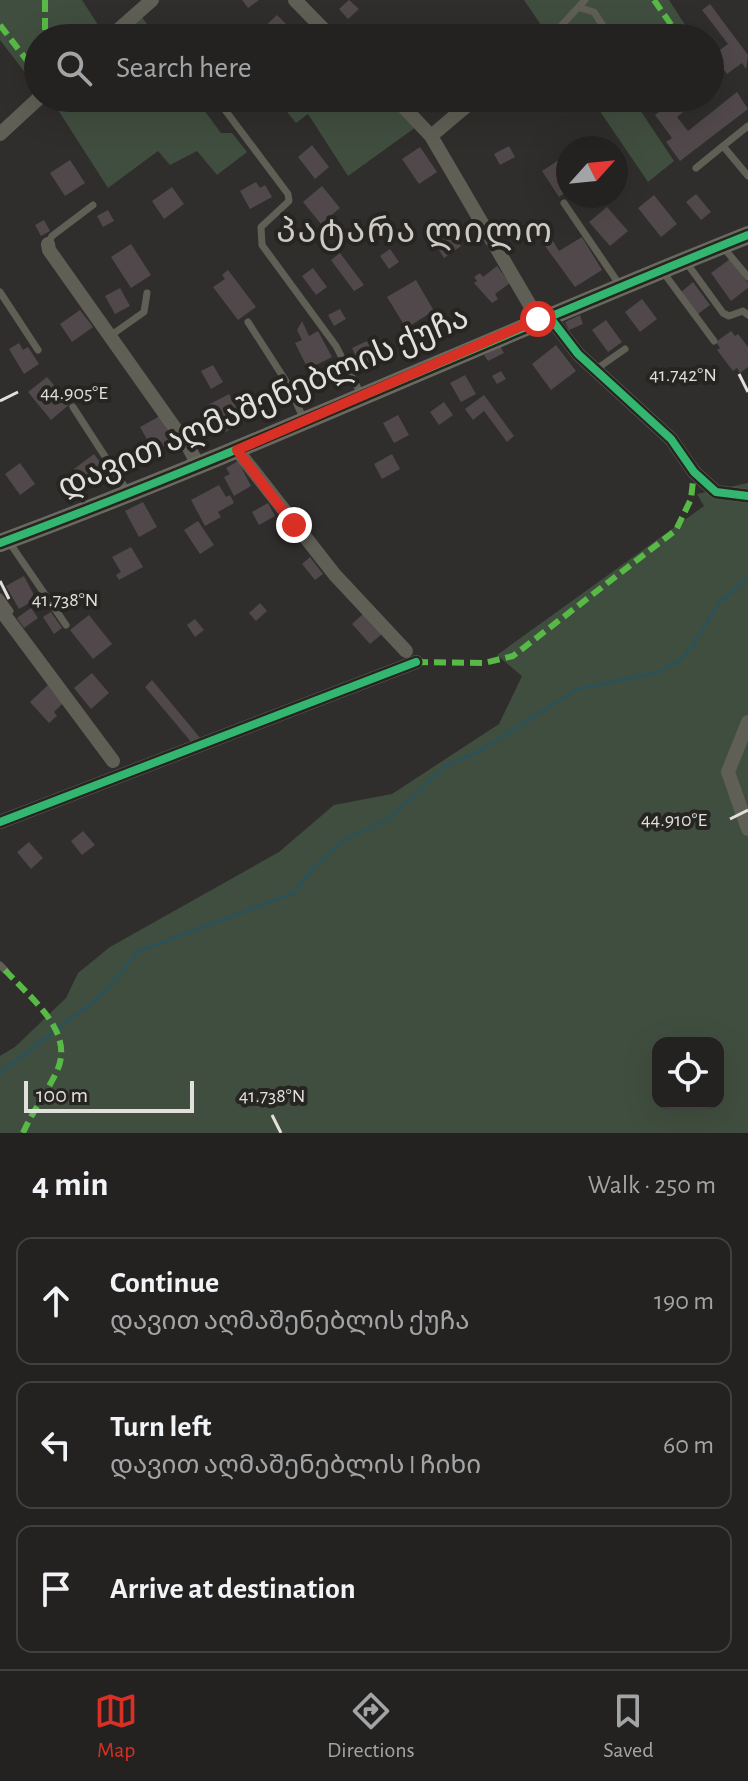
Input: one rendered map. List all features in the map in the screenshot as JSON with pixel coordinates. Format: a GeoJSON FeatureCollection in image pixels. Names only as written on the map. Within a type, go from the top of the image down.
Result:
{"type":"FeatureCollection","features":[{"type":"Feature","properties":{"kind":"street"},"geometry":{"type":"LineString","coordinates":[[125,24],[152,0]]}},
{"type":"Feature","properties":{"kind":"street"},"geometry":{"type":"LineString","coordinates":[[295,0],[318,24]]}},
{"type":"Feature","properties":{"kind":"street"},"geometry":{"type":"LineString","coordinates":[[0,134],[24,112]]}},
{"type":"Feature","properties":{"kind":"street"},"geometry":{"type":"LineString","coordinates":[[408,112],[431,136],[543,317],[595,370],[671,439],[694,472],[716,492],[748,496]]}},
{"type":"Feature","properties":{"kind":"street"},"geometry":{"type":"LineString","coordinates":[[431,136],[459,112]]}},
{"type":"Feature","properties":{"kind":"street","name":"დავით აღმაშენებლის ქუჩა"},"geometry":{"type":"LineString","coordinates":[[4,542],[237,450],[543,317],[748,235]]}},
{"type":"Feature","properties":{"kind":"street"},"geometry":{"type":"LineString","coordinates":[[48,244],[49,250],[198,465]]}},
{"type":"Feature","properties":{"kind":"street"},"geometry":{"type":"LineString","coordinates":[[0,822],[411,656],[335,575],[237,450]]}},
{"type":"Feature","properties":{"kind":"street"},"geometry":{"type":"LineString","coordinates":[[0,609],[113,761]]}},
{"type":"Feature","properties":{"kind":"street"},"geometry":{"type":"LineString","coordinates":[[748,722],[728,772],[748,829]]}},
{"type":"Feature","properties":{"kind":"lane"},"geometry":{"type":"LineString","coordinates":[[564,24],[585,0]]}},
{"type":"Feature","properties":{"kind":"lane"},"geometry":{"type":"LineString","coordinates":[[580,8],[594,12],[602,24]]}},
{"type":"Feature","properties":{"kind":"lane"},"geometry":{"type":"LineString","coordinates":[[226,112],[288,194],[289,201],[261,227],[262,245],[336,346],[362,396]]}},
{"type":"Feature","properties":{"kind":"lane"},"geometry":{"type":"LineString","coordinates":[[696,168],[748,126]]}},
{"type":"Feature","properties":{"kind":"lane"},"geometry":{"type":"LineString","coordinates":[[723,146],[748,176]]}},
{"type":"Feature","properties":{"kind":"lane"},"geometry":{"type":"LineString","coordinates":[[48,244],[52,236],[93,205]]}},
{"type":"Feature","properties":{"kind":"lane"},"geometry":{"type":"LineString","coordinates":[[567,208],[620,286]]}},
{"type":"Feature","properties":{"kind":"lane"},"geometry":{"type":"LineString","coordinates":[[721,246],[748,277]]}},
{"type":"Feature","properties":{"kind":"lane"},"geometry":{"type":"LineString","coordinates":[[685,260],[723,313],[729,316],[743,311],[748,315]]}},
{"type":"Feature","properties":{"kind":"lane"},"geometry":{"type":"LineString","coordinates":[[661,270],[714,341]]}},
{"type":"Feature","properties":{"kind":"lane"},"geometry":{"type":"LineString","coordinates":[[0,292],[38,350]]}},
{"type":"Feature","properties":{"kind":"lane"},"geometry":{"type":"LineString","coordinates":[[110,336],[144,312],[147,293]]}},
{"type":"Feature","properties":{"kind":"lane"},"geometry":{"type":"LineString","coordinates":[[248,322],[289,386],[304,420]]}},
{"type":"Feature","properties":{"kind":"lane"},"geometry":{"type":"LineString","coordinates":[[595,370],[625,349]]}},
{"type":"Feature","properties":{"kind":"lane"},"geometry":{"type":"LineString","coordinates":[[73,407],[128,493]]}},
{"type":"Feature","properties":{"kind":"lane"},"geometry":{"type":"LineString","coordinates":[[4,542],[66,625]]}},
{"type":"Feature","properties":{"kind":"lane"},"geometry":{"type":"LineString","coordinates":[[0,597],[52,667]]}},
{"type":"Feature","properties":{"kind":"green space"},"geometry":{"type":"Polygon","coordinates":[[[0,0],[82,0],[98,24],[24,24],[24,71],[0,40],[0,0]]]}},
{"type":"Feature","properties":{"kind":"green space"},"geometry":{"type":"Polygon","coordinates":[[[524,0],[669,0],[684,24],[540,24],[524,0]]]}},
{"type":"Feature","properties":{"kind":"green space"},"geometry":{"type":"Polygon","coordinates":[[[141,16],[147,24],[132,24],[141,16]]]}},
{"type":"Feature","properties":{"kind":"green space"},"geometry":{"type":"Polygon","coordinates":[[[59,112],[205,112],[221,133],[232,133],[247,152],[217,175],[197,151],[170,165],[158,151],[108,188],[59,112]]]}},
{"type":"Feature","properties":{"kind":"green space"},"geometry":{"type":"Polygon","coordinates":[[[287,112],[401,112],[416,127],[348,176],[308,114],[296,123],[287,112]]]}},
{"type":"Feature","properties":{"kind":"green space"},"geometry":{"type":"Polygon","coordinates":[[[600,112],[641,112],[674,161],[648,182],[628,153],[628,136],[617,136],[600,112]]]}},
{"type":"Feature","properties":{"kind":"green space"},"geometry":{"type":"Polygon","coordinates":[[[748,483],[748,1133],[0,1133],[0,1056],[15,1047],[66,998],[78,973],[110,947],[279,852],[334,805],[392,794],[499,724],[522,676],[497,655],[704,506],[697,494],[748,483]]]}},
{"type":"Feature","properties":{"kind":"building"},"geometry":{"type":"Polygon","coordinates":[[[242,0],[259,0],[248,8],[242,0]]]}},
{"type":"Feature","properties":{"kind":"building"},"geometry":{"type":"Polygon","coordinates":[[[349,0],[359,9],[348,19],[339,9],[349,0]]]}},
{"type":"Feature","properties":{"kind":"building"},"geometry":{"type":"Polygon","coordinates":[[[710,4],[748,55],[746,69],[742,63],[727,74],[724,70],[724,47],[728,44],[724,39],[724,24],[713,24],[702,10],[710,4]]]}},
{"type":"Feature","properties":{"kind":"building"},"geometry":{"type":"Polygon","coordinates":[[[277,15],[286,24],[267,24],[277,15]]]}},
{"type":"Feature","properties":{"kind":"building"},"geometry":{"type":"Polygon","coordinates":[[[737,92],[748,109],[680,161],[666,142],[672,138],[655,115],[659,112],[683,112],[677,117],[688,131],[712,112],[724,112],[724,102],[737,92]]]}},
{"type":"Feature","properties":{"kind":"building"},"geometry":{"type":"Polygon","coordinates":[[[312,145],[329,167],[315,179],[298,157],[312,145]]]}},
{"type":"Feature","properties":{"kind":"building"},"geometry":{"type":"Polygon","coordinates":[[[509,146],[515,157],[500,165],[494,154],[509,146]]]}},
{"type":"Feature","properties":{"kind":"building"},"geometry":{"type":"Polygon","coordinates":[[[420,147],[437,172],[419,184],[402,159],[420,147]]]}},
{"type":"Feature","properties":{"kind":"building"},"geometry":{"type":"Polygon","coordinates":[[[70,160],[85,183],[65,196],[50,173],[70,160]]]}},
{"type":"Feature","properties":{"kind":"building"},"geometry":{"type":"Polygon","coordinates":[[[556,162],[556,192],[542,171],[556,162]]]}},
{"type":"Feature","properties":{"kind":"building"},"geometry":{"type":"Polygon","coordinates":[[[256,182],[260,188],[265,185],[272,197],[250,209],[240,191],[256,182]]]}},
{"type":"Feature","properties":{"kind":"building"},"geometry":{"type":"Polygon","coordinates":[[[322,186],[340,208],[321,224],[303,202],[322,186]]]}},
{"type":"Feature","properties":{"kind":"building"},"geometry":{"type":"Polygon","coordinates":[[[172,187],[184,204],[164,219],[152,201],[172,187]]]}},
{"type":"Feature","properties":{"kind":"building"},"geometry":{"type":"Polygon","coordinates":[[[696,194],[711,212],[701,220],[686,202],[696,194]]]}},
{"type":"Feature","properties":{"kind":"building"},"geometry":{"type":"Polygon","coordinates":[[[654,195],[677,224],[661,237],[638,208],[654,195]]]}},
{"type":"Feature","properties":{"kind":"building"},"geometry":{"type":"Polygon","coordinates":[[[608,208],[628,231],[610,246],[589,222],[608,208]]]}},
{"type":"Feature","properties":{"kind":"building"},"geometry":{"type":"Polygon","coordinates":[[[108,210],[114,221],[103,227],[97,216],[108,210]]]}},
{"type":"Feature","properties":{"kind":"building"},"geometry":{"type":"Polygon","coordinates":[[[44,220],[50,231],[41,236],[35,225],[44,220]]]}},
{"type":"Feature","properties":{"kind":"building"},"geometry":{"type":"Polygon","coordinates":[[[451,231],[461,246],[444,258],[434,242],[451,231]]]}},
{"type":"Feature","properties":{"kind":"building"},"geometry":{"type":"Polygon","coordinates":[[[548,233],[559,251],[582,237],[602,270],[575,287],[540,239],[548,233]]]}},
{"type":"Feature","properties":{"kind":"building"},"geometry":{"type":"Polygon","coordinates":[[[131,244],[151,275],[131,288],[111,257],[131,244]]]}},
{"type":"Feature","properties":{"kind":"building"},"geometry":{"type":"Polygon","coordinates":[[[390,249],[399,262],[389,269],[380,256],[390,249]]]}},
{"type":"Feature","properties":{"kind":"building"},"geometry":{"type":"Polygon","coordinates":[[[340,253],[364,285],[354,291],[331,260],[340,253]]]}},
{"type":"Feature","properties":{"kind":"building"},"geometry":{"type":"Polygon","coordinates":[[[730,259],[748,283],[748,288],[731,301],[711,273],[730,259]]]}},
{"type":"Feature","properties":{"kind":"building"},"geometry":{"type":"Polygon","coordinates":[[[497,266],[510,283],[495,294],[498,299],[492,303],[474,283],[477,281],[474,277],[480,273],[483,277],[497,266]]]}},
{"type":"Feature","properties":{"kind":"building"},"geometry":{"type":"Polygon","coordinates":[[[313,268],[327,287],[316,295],[302,276],[313,268]]]}},
{"type":"Feature","properties":{"kind":"building"},"geometry":{"type":"Polygon","coordinates":[[[228,270],[256,307],[238,320],[213,287],[225,279],[222,275],[228,270]]]}},
{"type":"Feature","properties":{"kind":"building"},"geometry":{"type":"Polygon","coordinates":[[[416,280],[434,311],[406,328],[387,297],[416,280]]]}},
{"type":"Feature","properties":{"kind":"building"},"geometry":{"type":"Polygon","coordinates":[[[693,282],[710,305],[698,314],[681,292],[693,282]]]}},
{"type":"Feature","properties":{"kind":"building"},"geometry":{"type":"Polygon","coordinates":[[[120,288],[130,306],[115,314],[105,296],[120,288]]]}},
{"type":"Feature","properties":{"kind":"building"},"geometry":{"type":"Polygon","coordinates":[[[642,299],[657,319],[640,332],[625,312],[642,299]]]}},
{"type":"Feature","properties":{"kind":"building"},"geometry":{"type":"Polygon","coordinates":[[[340,309],[346,319],[334,326],[328,315],[340,309]]]}},
{"type":"Feature","properties":{"kind":"building"},"geometry":{"type":"Polygon","coordinates":[[[80,310],[93,327],[72,342],[60,324],[80,310]]]}},
{"type":"Feature","properties":{"kind":"building"},"geometry":{"type":"Polygon","coordinates":[[[580,315],[583,324],[569,330],[565,322],[580,315]]]}},
{"type":"Feature","properties":{"kind":"building"},"geometry":{"type":"Polygon","coordinates":[[[606,320],[622,342],[608,352],[592,330],[606,320]]]}},
{"type":"Feature","properties":{"kind":"building"},"geometry":{"type":"Polygon","coordinates":[[[302,321],[309,336],[318,331],[332,357],[308,369],[295,343],[302,340],[297,330],[302,321]]]}},
{"type":"Feature","properties":{"kind":"building"},"geometry":{"type":"Polygon","coordinates":[[[731,331],[735,336],[738,334],[748,347],[748,367],[740,373],[737,368],[733,371],[717,350],[720,348],[716,342],[731,331]]]}},
{"type":"Feature","properties":{"kind":"building"},"geometry":{"type":"Polygon","coordinates":[[[367,341],[376,361],[361,368],[352,348],[367,341]]]}},
{"type":"Feature","properties":{"kind":"building"},"geometry":{"type":"Polygon","coordinates":[[[19,343],[23,350],[28,347],[39,364],[24,374],[9,349],[19,343]]]}},
{"type":"Feature","properties":{"kind":"building"},"geometry":{"type":"Polygon","coordinates":[[[556,345],[576,371],[551,390],[532,364],[556,345]]]}},
{"type":"Feature","properties":{"kind":"building"},"geometry":{"type":"Polygon","coordinates":[[[500,346],[504,353],[488,361],[484,355],[500,346]]]}},
{"type":"Feature","properties":{"kind":"building"},"geometry":{"type":"Polygon","coordinates":[[[213,365],[223,382],[211,389],[201,371],[213,365]]]}},
{"type":"Feature","properties":{"kind":"building"},"geometry":{"type":"Polygon","coordinates":[[[501,371],[506,379],[497,384],[492,376],[501,371]]]}},
{"type":"Feature","properties":{"kind":"building"},"geometry":{"type":"Polygon","coordinates":[[[465,375],[476,394],[461,402],[450,383],[465,375]]]}},
{"type":"Feature","properties":{"kind":"building"},"geometry":{"type":"Polygon","coordinates":[[[47,377],[70,404],[51,420],[28,392],[47,377]]]}},
{"type":"Feature","properties":{"kind":"building"},"geometry":{"type":"Polygon","coordinates":[[[229,394],[244,422],[222,434],[206,406],[229,394]]]}},
{"type":"Feature","properties":{"kind":"building"},"geometry":{"type":"Polygon","coordinates":[[[484,395],[514,436],[507,442],[484,411],[473,420],[465,409],[484,395]]]}},
{"type":"Feature","properties":{"kind":"building"},"geometry":{"type":"Polygon","coordinates":[[[444,402],[453,415],[439,425],[430,412],[444,402]]]}},
{"type":"Feature","properties":{"kind":"building"},"geometry":{"type":"Polygon","coordinates":[[[398,415],[409,435],[394,443],[383,423],[398,415]]]}},
{"type":"Feature","properties":{"kind":"building"},"geometry":{"type":"Polygon","coordinates":[[[160,416],[174,441],[154,452],[140,427],[160,416]]]}},
{"type":"Feature","properties":{"kind":"building"},"geometry":{"type":"Polygon","coordinates":[[[94,454],[107,472],[86,486],[74,469],[94,454]]]}},
{"type":"Feature","properties":{"kind":"building"},"geometry":{"type":"Polygon","coordinates":[[[392,454],[400,469],[382,479],[374,464],[392,454]]]}},
{"type":"Feature","properties":{"kind":"building"},"geometry":{"type":"Polygon","coordinates":[[[238,461],[251,486],[234,496],[224,477],[230,474],[226,468],[238,461]]]}},
{"type":"Feature","properties":{"kind":"building"},"geometry":{"type":"Polygon","coordinates":[[[20,463],[35,484],[20,495],[5,474],[20,463]]]}},
{"type":"Feature","properties":{"kind":"building"},"geometry":{"type":"Polygon","coordinates":[[[219,485],[234,503],[218,512],[221,517],[205,526],[191,500],[219,485]]]}},
{"type":"Feature","properties":{"kind":"building"},"geometry":{"type":"Polygon","coordinates":[[[143,502],[157,527],[139,537],[125,511],[143,502]]]}},
{"type":"Feature","properties":{"kind":"building"},"geometry":{"type":"Polygon","coordinates":[[[268,503],[275,516],[259,525],[252,512],[268,503]]]}},
{"type":"Feature","properties":{"kind":"building"},"geometry":{"type":"Polygon","coordinates":[[[198,521],[214,545],[200,554],[184,530],[198,521]]]}},
{"type":"Feature","properties":{"kind":"building"},"geometry":{"type":"Polygon","coordinates":[[[131,547],[143,567],[119,580],[116,575],[121,572],[112,557],[131,547]]]}},
{"type":"Feature","properties":{"kind":"building"},"geometry":{"type":"Polygon","coordinates":[[[310,557],[323,574],[315,580],[302,564],[310,557]]]}},
{"type":"Feature","properties":{"kind":"building"},"geometry":{"type":"Polygon","coordinates":[[[24,576],[36,599],[19,609],[6,586],[24,576]]]}},
{"type":"Feature","properties":{"kind":"building"},"geometry":{"type":"Polygon","coordinates":[[[260,603],[267,611],[256,621],[249,613],[260,603]]]}},
{"type":"Feature","properties":{"kind":"building"},"geometry":{"type":"Polygon","coordinates":[[[31,608],[38,618],[24,628],[17,618],[31,608]]]}},
{"type":"Feature","properties":{"kind":"building"},"geometry":{"type":"Polygon","coordinates":[[[51,612],[62,628],[54,634],[43,617],[51,612]]]}},
{"type":"Feature","properties":{"kind":"building"},"geometry":{"type":"Polygon","coordinates":[[[364,613],[382,634],[370,644],[352,624],[364,613]]]}},
{"type":"Feature","properties":{"kind":"building"},"geometry":{"type":"Polygon","coordinates":[[[89,615],[112,644],[93,659],[70,630],[89,615]]]}},
{"type":"Feature","properties":{"kind":"building"},"geometry":{"type":"Polygon","coordinates":[[[195,619],[204,630],[195,637],[187,625],[195,619]]]}},
{"type":"Feature","properties":{"kind":"building"},"geometry":{"type":"Polygon","coordinates":[[[92,673],[109,693],[91,709],[74,688],[92,673]]]}},
{"type":"Feature","properties":{"kind":"building"},"geometry":{"type":"Polygon","coordinates":[[[152,680],[201,739],[192,743],[145,687],[152,680]]]}},
{"type":"Feature","properties":{"kind":"building"},"geometry":{"type":"Polygon","coordinates":[[[48,685],[64,702],[54,712],[57,716],[49,723],[30,702],[48,685]]]}},
{"type":"Feature","properties":{"kind":"building"},"geometry":{"type":"Polygon","coordinates":[[[83,831],[95,845],[82,855],[71,841],[83,831]]]}},
{"type":"Feature","properties":{"kind":"building"},"geometry":{"type":"Polygon","coordinates":[[[29,842],[43,858],[31,869],[17,852],[29,842]]]}},
{"type":"Feature","properties":{"kind":"waterway"},"geometry":{"type":"LineString","coordinates":[[0,1073],[101,996],[139,951],[294,893],[313,868],[342,841],[389,819],[445,766],[480,751],[577,689],[656,673],[679,661],[692,647],[718,604],[748,578]]}},
{"type":"Feature","properties":{"kind":"marked path"},"geometry":{"type":"LineString","coordinates":[[45,0],[45,24]]}},
{"type":"Feature","properties":{"kind":"marked path"},"geometry":{"type":"LineString","coordinates":[[654,0],[671,24]]}},
{"type":"Feature","properties":{"kind":"marked path"},"geometry":{"type":"LineString","coordinates":[[0,25],[24,57]]}},
{"type":"Feature","properties":{"kind":"marked path"},"geometry":{"type":"LineString","coordinates":[[416,662],[484,663],[513,656],[676,530],[691,499],[694,472]]}},
{"type":"Feature","properties":{"kind":"marked path"},"geometry":{"type":"LineString","coordinates":[[5,970],[48,1017],[60,1044],[61,1058],[56,1073],[23,1133]]}},
{"type":"Feature","properties":{"kind":"cycle path"},"geometry":{"type":"LineString","coordinates":[[0,543],[282,431],[748,235]]}},
{"type":"Feature","properties":{"kind":"cycle path"},"geometry":{"type":"LineString","coordinates":[[548,315],[578,354],[671,439],[694,472],[716,492],[748,496]]}},
{"type":"Feature","properties":{"kind":"cycle path"},"geometry":{"type":"LineString","coordinates":[[0,822],[416,662]]}},
{"type":"Feature","properties":{"kind":"district","name":"პატარა ლილო"},"geometry":{"type":"Point","coordinates":[415,232]}},
{"type":"Feature","properties":{"kind":"route"},"geometry":{"type":"LineString","coordinates":[[294,525],[237,450],[538,319]]}}]}
